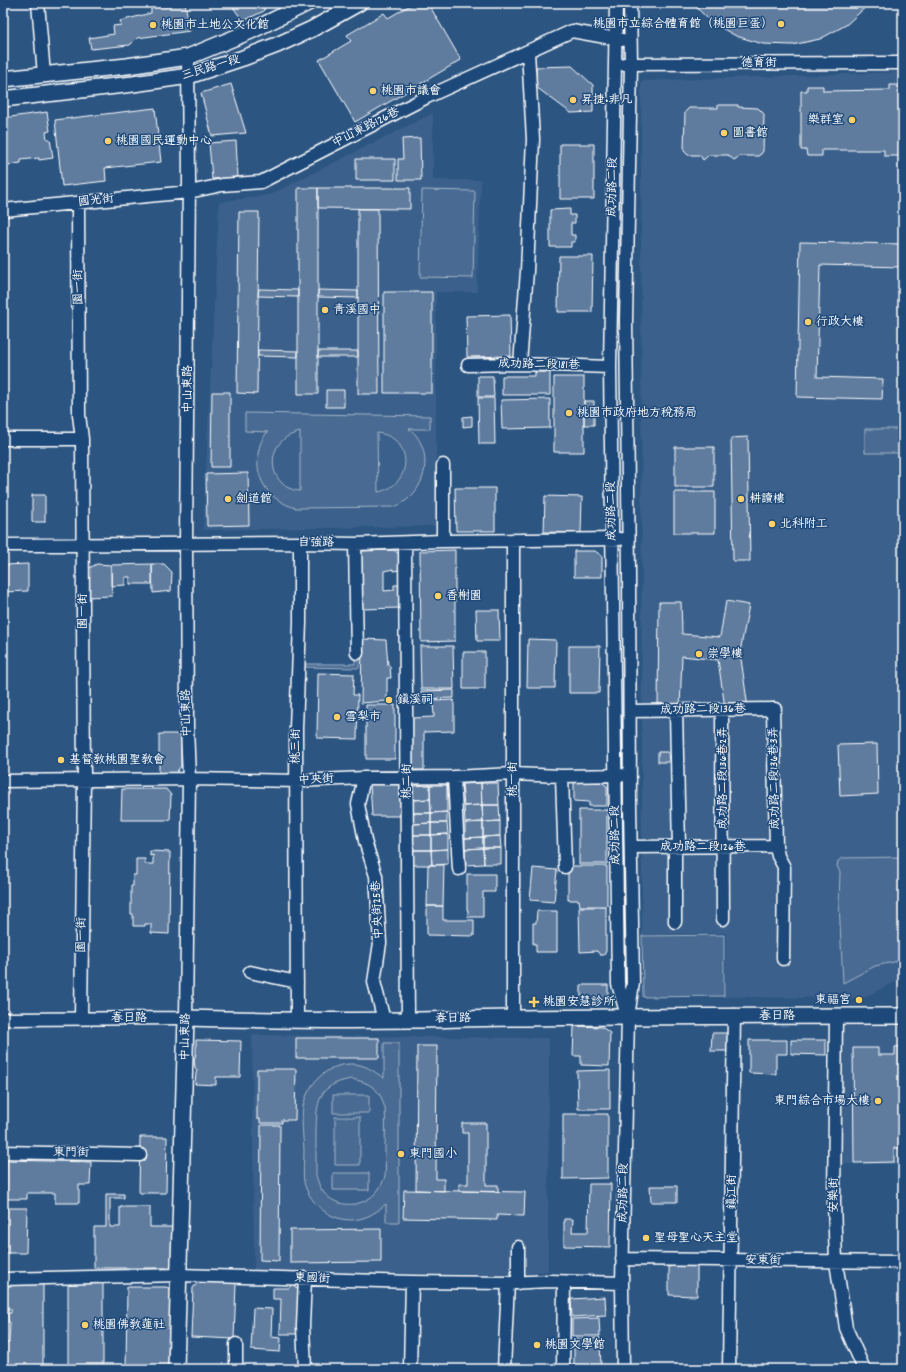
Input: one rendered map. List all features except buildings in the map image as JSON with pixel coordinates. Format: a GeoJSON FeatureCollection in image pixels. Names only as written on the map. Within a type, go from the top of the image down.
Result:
{"type":"FeatureCollection","features":[{"type":"Feature","properties":{"kind":"main road","name":"三民路一段"},"geometry":{"type":"LineString","coordinates":[[3,79],[127,66],[188,57],[251,31],[308,3]]}},
{"type":"Feature","properties":{"kind":"main road","name":"三民路一段"},"geometry":{"type":"LineString","coordinates":[[3,100],[189,76],[277,45],[312,29],[359,3]]}},
{"type":"Feature","properties":{"kind":"main road","name":"春日路"},"geometry":{"type":"LineString","coordinates":[[186,1018],[408,1020],[734,1015],[903,1016]]}},
{"type":"Feature","properties":{"kind":"main road","name":"中山東路"},"geometry":{"type":"LineString","coordinates":[[176,1369],[186,1018]]}},
{"type":"Feature","properties":{"kind":"street"},"geometry":{"type":"LineString","coordinates":[[38,3],[44,75]]}},
{"type":"Feature","properties":{"kind":"street","name":"成功路二段"},"geometry":{"type":"LineString","coordinates":[[616,3],[610,387],[618,984],[628,1017]]}},
{"type":"Feature","properties":{"kind":"street","name":"成功路二段"},"geometry":{"type":"LineString","coordinates":[[623,1369],[622,1259],[628,1017],[633,983],[626,320],[631,63],[630,3]]}},
{"type":"Feature","properties":{"kind":"street","name":"中山東路126巷"},"geometry":{"type":"LineString","coordinates":[[189,192],[222,185],[261,182],[427,97],[572,32],[615,38],[631,42]]}},
{"type":"Feature","properties":{"kind":"street"},"geometry":{"type":"LineString","coordinates":[[520,364],[527,271],[533,139],[528,52]]}},
{"type":"Feature","properties":{"kind":"street","name":"中山東路"},"geometry":{"type":"LineString","coordinates":[[186,1018],[189,779],[187,726],[186,543],[189,192],[188,57]]}},
{"type":"Feature","properties":{"kind":"street","name":"德育街"},"geometry":{"type":"LineString","coordinates":[[615,64],[903,63]]}},
{"type":"Feature","properties":{"kind":"street","name":"國光街"},"geometry":{"type":"LineString","coordinates":[[3,210],[189,192]]}},
{"type":"Feature","properties":{"kind":"street","name":"園一街"},"geometry":{"type":"LineString","coordinates":[[78,203],[79,415],[82,439],[84,780],[81,1019]]}},
{"type":"Feature","properties":{"kind":"street","name":"成功路二段181巷"},"geometry":{"type":"LineString","coordinates":[[468,365],[520,364],[610,367]]}},
{"type":"Feature","properties":{"kind":"street"},"geometry":{"type":"LineString","coordinates":[[610,387],[627,386]]}},
{"type":"Feature","properties":{"kind":"street"},"geometry":{"type":"LineString","coordinates":[[3,439],[82,439]]}},
{"type":"Feature","properties":{"kind":"street"},"geometry":{"type":"LineString","coordinates":[[611,453],[628,453]]}},
{"type":"Feature","properties":{"kind":"street"},"geometry":{"type":"LineString","coordinates":[[443,464],[443,541]]}},
{"type":"Feature","properties":{"kind":"street","name":"自強路"},"geometry":{"type":"LineString","coordinates":[[3,544],[355,544],[443,541],[629,539]]}},
{"type":"Feature","properties":{"kind":"street","name":"桃一街"},"geometry":{"type":"LineString","coordinates":[[513,541],[513,1018]]}},
{"type":"Feature","properties":{"kind":"street","name":"桃二街"},"geometry":{"type":"LineString","coordinates":[[405,542],[408,1020]]}},
{"type":"Feature","properties":{"kind":"street","name":"桃三街"},"geometry":{"type":"LineString","coordinates":[[297,1020],[296,728],[300,623],[300,543]]}},
{"type":"Feature","properties":{"kind":"street"},"geometry":{"type":"LineString","coordinates":[[355,544],[357,653]]}},
{"type":"Feature","properties":{"kind":"street","name":"成功路二段136巷"},"geometry":{"type":"LineString","coordinates":[[630,711],[774,709]]}},
{"type":"Feature","properties":{"kind":"street","name":"成功路二段136巷3弄"},"geometry":{"type":"LineString","coordinates":[[774,709],[776,846],[778,856],[784,867],[783,959]]}},
{"type":"Feature","properties":{"kind":"street","name":"成功路二段136巷2弄"},"geometry":{"type":"LineString","coordinates":[[722,710],[723,919]]}},
{"type":"Feature","properties":{"kind":"street"},"geometry":{"type":"LineString","coordinates":[[676,711],[676,922]]}},
{"type":"Feature","properties":{"kind":"street","name":"中央街"},"geometry":{"type":"LineString","coordinates":[[3,781],[189,779],[296,781],[513,774],[562,776],[630,775]]}},
{"type":"Feature","properties":{"kind":"street"},"geometry":{"type":"LineString","coordinates":[[562,776],[565,867]]}},
{"type":"Feature","properties":{"kind":"street"},"geometry":{"type":"LineString","coordinates":[[454,777],[459,869]]}},
{"type":"Feature","properties":{"kind":"street","name":"中央街25巷"},"geometry":{"type":"LineString","coordinates":[[364,778],[358,804],[365,841],[376,876],[380,943],[374,982],[384,1020]]}},
{"type":"Feature","properties":{"kind":"street","name":"成功路二段126巷"},"geometry":{"type":"LineString","coordinates":[[631,847],[776,846]]}},
{"type":"Feature","properties":{"kind":"street"},"geometry":{"type":"LineString","coordinates":[[250,972],[296,982]]}},
{"type":"Feature","properties":{"kind":"street","name":"鎮江街"},"geometry":{"type":"LineString","coordinates":[[729,1369],[732,1260],[734,1015]]}},
{"type":"Feature","properties":{"kind":"street","name":"安樂街"},"geometry":{"type":"LineString","coordinates":[[836,1016],[834,1202],[836,1262],[846,1328],[864,1369]]}},
{"type":"Feature","properties":{"kind":"street","name":"春日路"},"geometry":{"type":"LineString","coordinates":[[3,1019],[186,1018]]}},
{"type":"Feature","properties":{"kind":"street","name":"東門街"},"geometry":{"type":"LineString","coordinates":[[3,1152],[140,1155]]}},
{"type":"Feature","properties":{"kind":"street"},"geometry":{"type":"LineString","coordinates":[[504,1369],[518,1248]]}},
{"type":"Feature","properties":{"kind":"street","name":"安東街"},"geometry":{"type":"LineString","coordinates":[[622,1259],[903,1262]]}},
{"type":"Feature","properties":{"kind":"street","name":"東國街"},"geometry":{"type":"LineString","coordinates":[[3,1279],[179,1275],[412,1282],[622,1283]]}},
{"type":"Feature","properties":{"kind":"street"},"geometry":{"type":"LineString","coordinates":[[305,1278],[303,1326],[305,1369]]}},
{"type":"Feature","properties":{"kind":"street"},"geometry":{"type":"LineString","coordinates":[[410,1369],[412,1282]]}},
{"type":"Feature","properties":{"kind":"street"},"geometry":{"type":"LineString","coordinates":[[563,1369],[564,1282]]}},
{"type":"Feature","properties":{"kind":"street"},"geometry":{"type":"LineString","coordinates":[[236,1344],[236,1369]]}},
{"type":"Feature","properties":{"kind":"shaded area","name":"北科附工"},"geometry":{"type":"Polygon","coordinates":[[[903,72],[903,978],[863,998],[725,997],[726,933],[642,935],[641,81],[903,72]]]}},
{"type":"Feature","properties":{"kind":"shaded area","name":"青溪國中"},"geometry":{"type":"Polygon","coordinates":[[[433,113],[433,180],[481,180],[477,292],[436,292],[436,526],[203,530],[219,202],[269,195],[433,113]]]}},
{"type":"Feature","properties":{"kind":"shaded area"},"geometry":{"type":"Polygon","coordinates":[[[422,190],[475,191],[473,278],[420,277],[422,190]]]}},
{"type":"Feature","properties":{"kind":"shaded area"},"geometry":{"type":"Polygon","coordinates":[[[245,413],[430,416],[430,429],[409,429],[418,438],[422,446],[425,464],[421,482],[410,497],[403,503],[394,507],[296,508],[287,505],[272,495],[266,488],[259,473],[259,448],[262,439],[268,432],[245,431],[245,413]],[[300,432],[283,440],[276,450],[273,462],[276,474],[283,484],[293,490],[300,491],[300,432]],[[377,433],[378,492],[390,488],[398,480],[403,471],[405,461],[403,452],[398,443],[389,436],[377,433]]]}},
{"type":"Feature","properties":{"kind":"shaded area"},"geometry":{"type":"Polygon","coordinates":[[[865,429],[903,429],[903,453],[865,453],[865,429]]]}},
{"type":"Feature","properties":{"kind":"shaded area"},"geometry":{"type":"Polygon","coordinates":[[[355,654],[360,654],[359,668],[300,667],[300,664],[355,664],[355,654]]]}},
{"type":"Feature","properties":{"kind":"shaded area"},"geometry":{"type":"Polygon","coordinates":[[[903,857],[903,960],[875,966],[843,983],[839,903],[840,872],[837,866],[838,861],[842,858],[903,857]]]}},
{"type":"Feature","properties":{"kind":"shaded area"},"geometry":{"type":"Polygon","coordinates":[[[724,935],[724,996],[643,997],[642,936],[724,935]]]}},
{"type":"Feature","properties":{"kind":"shaded area","name":"東門綜合市場大樓"},"geometry":{"type":"Polygon","coordinates":[[[841,1024],[903,1025],[903,1164],[840,1164],[841,1024]]]}},
{"type":"Feature","properties":{"kind":"shaded area","name":"東門國小"},"geometry":{"type":"Polygon","coordinates":[[[252,1035],[549,1038],[548,1271],[518,1275],[254,1271],[252,1035]]]}},
{"type":"Feature","properties":{"kind":"shaded area"},"geometry":{"type":"Polygon","coordinates":[[[384,1043],[399,1043],[399,1222],[386,1222],[386,1204],[374,1213],[356,1220],[338,1218],[321,1209],[309,1195],[304,1183],[302,1118],[306,1097],[310,1089],[323,1074],[340,1065],[360,1065],[372,1070],[384,1078],[384,1043]],[[351,1079],[340,1082],[325,1090],[321,1096],[316,1121],[316,1175],[318,1183],[325,1194],[339,1203],[347,1204],[362,1202],[369,1198],[380,1187],[385,1176],[385,1108],[381,1097],[375,1089],[364,1082],[351,1079]]]}},
{"type":"Feature","properties":{"kind":"shaded area"},"geometry":{"type":"Polygon","coordinates":[[[333,1095],[369,1095],[369,1113],[333,1113],[333,1095]]]}},
{"type":"Feature","properties":{"kind":"shaded area"},"geometry":{"type":"Polygon","coordinates":[[[335,1117],[360,1117],[360,1165],[335,1165],[335,1117]]]}},
{"type":"Feature","properties":{"kind":"shaded area"},"geometry":{"type":"Polygon","coordinates":[[[333,1173],[369,1173],[369,1190],[333,1190],[333,1173]]]}},
{"type":"Feature","properties":{"kind":"place","name":"桃園市立綜合體育館（桃園巨蛋）"},"geometry":{"type":"Point","coordinates":[781,24]}},
{"type":"Feature","properties":{"kind":"place","name":"桃園市土地公文化館"},"geometry":{"type":"Point","coordinates":[153,25]}},
{"type":"Feature","properties":{"kind":"place","name":"桃園市議會"},"geometry":{"type":"Point","coordinates":[373,91]}},
{"type":"Feature","properties":{"kind":"place","name":"昇捷•非凡"},"geometry":{"type":"Point","coordinates":[573,100]}},
{"type":"Feature","properties":{"kind":"place","name":"樂群室"},"geometry":{"type":"Point","coordinates":[852,120]}},
{"type":"Feature","properties":{"kind":"place","name":"圖書館"},"geometry":{"type":"Point","coordinates":[724,133]}},
{"type":"Feature","properties":{"kind":"place","name":"桃園國民運動中心"},"geometry":{"type":"Point","coordinates":[108,141]}},
{"type":"Feature","properties":{"kind":"place","name":"青溪國中"},"geometry":{"type":"Point","coordinates":[325,310]}},
{"type":"Feature","properties":{"kind":"place","name":"行政大樓"},"geometry":{"type":"Point","coordinates":[808,322]}},
{"type":"Feature","properties":{"kind":"place","name":"桃園市政府地方稅務局"},"geometry":{"type":"Point","coordinates":[569,413]}},
{"type":"Feature","properties":{"kind":"place","name":"劍道館"},"geometry":{"type":"Point","coordinates":[228,499]}},
{"type":"Feature","properties":{"kind":"place","name":"耕讀樓"},"geometry":{"type":"Point","coordinates":[741,499]}},
{"type":"Feature","properties":{"kind":"place","name":"北科附工"},"geometry":{"type":"Point","coordinates":[772,524]}},
{"type":"Feature","properties":{"kind":"place","name":"香榭園"},"geometry":{"type":"Point","coordinates":[438,596]}},
{"type":"Feature","properties":{"kind":"place","name":"崇學樓"},"geometry":{"type":"Point","coordinates":[699,654]}},
{"type":"Feature","properties":{"kind":"place","name":"鎮溪祠"},"geometry":{"type":"Point","coordinates":[389,700]}},
{"type":"Feature","properties":{"kind":"place","name":"雪梨市"},"geometry":{"type":"Point","coordinates":[337,717]}},
{"type":"Feature","properties":{"kind":"place","name":"基督教桃園聖教會"},"geometry":{"type":"Point","coordinates":[61,760]}},
{"type":"Feature","properties":{"kind":"place","name":"東福宮"},"geometry":{"type":"Point","coordinates":[859,1000]}},
{"type":"Feature","properties":{"kind":"place","name":"桃園安慧診所"},"geometry":{"type":"Point","coordinates":[534,1002]}},
{"type":"Feature","properties":{"kind":"place","name":"東門綜合市場大樓"},"geometry":{"type":"Point","coordinates":[878,1101]}},
{"type":"Feature","properties":{"kind":"place","name":"東門國小"},"geometry":{"type":"Point","coordinates":[401,1154]}},
{"type":"Feature","properties":{"kind":"place","name":"聖母聖心天主堂"},"geometry":{"type":"Point","coordinates":[646,1238]}},
{"type":"Feature","properties":{"kind":"place","name":"桃園佛教蓮社"},"geometry":{"type":"Point","coordinates":[85,1325]}},
{"type":"Feature","properties":{"kind":"place","name":"桃園文學館"},"geometry":{"type":"Point","coordinates":[537,1345]}}]}
